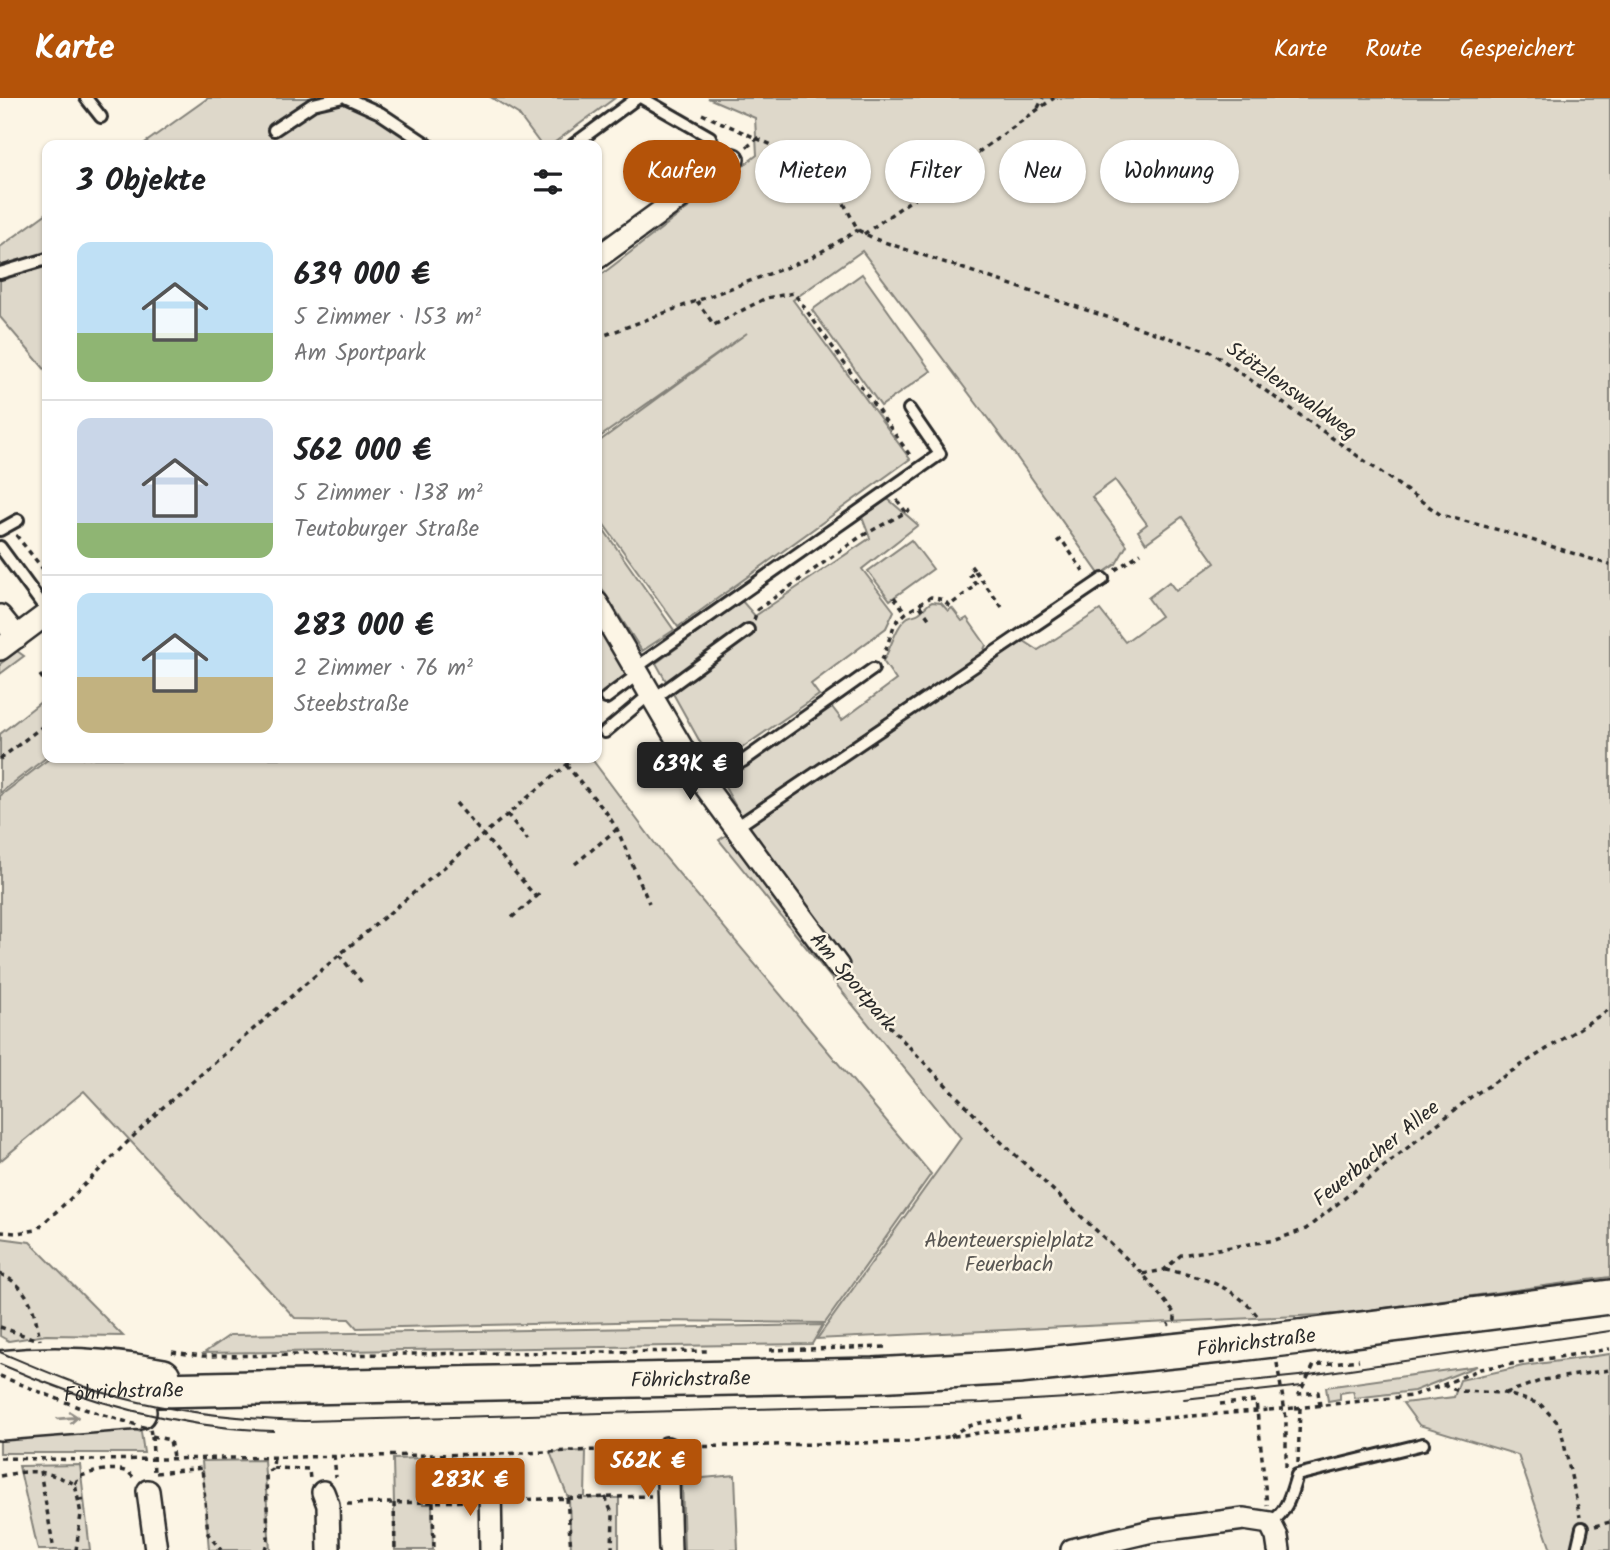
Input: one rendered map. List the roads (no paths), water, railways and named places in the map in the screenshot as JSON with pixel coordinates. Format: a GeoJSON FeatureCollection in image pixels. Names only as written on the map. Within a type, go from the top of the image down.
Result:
{"type":"FeatureCollection","features":[{"type":"Feature","properties":{"kind":"main road","name":"Föhrichstraße"},"geometry":{"type":"LineString","coordinates":[[0,1400],[111,1391],[874,1375],[1018,1367],[1239,1345],[1610,1297]]}},
{"type":"Feature","properties":{"kind":"main road"},"geometry":{"type":"LineString","coordinates":[[0,1368],[65,1363],[110,1366],[224,1388]]}},
{"type":"Feature","properties":{"kind":"main road"},"geometry":{"type":"LineString","coordinates":[[0,1423],[219,1405],[268,1387]]}},
{"type":"Feature","properties":{"kind":"street"},"geometry":{"type":"LineString","coordinates":[[602,254],[672,203]]}},
{"type":"Feature","properties":{"kind":"street","name":"Am Sportpark"},"geometry":{"type":"LineString","coordinates":[[602,612],[702,782],[838,966]]}},
{"type":"Feature","properties":{"kind":"street"},"geometry":{"type":"LineString","coordinates":[[0,616],[9,643],[42,616]]}},
{"type":"Feature","properties":{"kind":"street"},"geometry":{"type":"LineString","coordinates":[[667,1448],[670,1550]]}},
{"type":"Feature","properties":{"kind":"street"},"geometry":{"type":"LineString","coordinates":[[151,1482],[156,1550]]}},
{"type":"Feature","properties":{"kind":"street"},"geometry":{"type":"LineString","coordinates":[[490,1484],[491,1550]]}},
{"type":"Feature","properties":{"kind":"street"},"geometry":{"type":"LineString","coordinates":[[323,1492],[328,1504],[329,1550]]}},
{"type":"Feature","properties":{"kind":"street"},"geometry":{"type":"LineString","coordinates":[[1072,1550],[1152,1531],[1244,1519],[1270,1523],[1277,1536],[1279,1550]]}},
{"type":"Feature","properties":{"kind":"lane"},"geometry":{"type":"LineString","coordinates":[[86,98],[101,117]]}},
{"type":"Feature","properties":{"kind":"lane"},"geometry":{"type":"LineString","coordinates":[[274,130],[313,104],[339,98]]}},
{"type":"Feature","properties":{"kind":"lane"},"geometry":{"type":"LineString","coordinates":[[347,98],[380,113],[420,140]]}},
{"type":"Feature","properties":{"kind":"lane"},"geometry":{"type":"LineString","coordinates":[[580,140],[639,98],[711,140]]}},
{"type":"Feature","properties":{"kind":"lane"},"geometry":{"type":"LineString","coordinates":[[0,273],[42,260]]}},
{"type":"Feature","properties":{"kind":"lane"},"geometry":{"type":"LineString","coordinates":[[606,698],[636,672],[940,454],[909,409]]}},
{"type":"Feature","properties":{"kind":"lane"},"geometry":{"type":"LineString","coordinates":[[0,547],[42,605]]}},
{"type":"Feature","properties":{"kind":"lane"},"geometry":{"type":"LineString","coordinates":[[734,828],[1103,579]]}},
{"type":"Feature","properties":{"kind":"lane"},"geometry":{"type":"LineString","coordinates":[[605,732],[748,630]]}},
{"type":"Feature","properties":{"kind":"lane"},"geometry":{"type":"LineString","coordinates":[[702,782],[743,761],[873,669]]}},
{"type":"Feature","properties":{"kind":"lane"},"geometry":{"type":"LineString","coordinates":[[1270,1523],[1280,1516],[1288,1503],[1297,1475],[1423,1444]]}},
{"type":"Feature","properties":{"kind":"lane"},"geometry":{"type":"LineString","coordinates":[[1577,1550],[1582,1528]]}},
{"type":"Feature","properties":{"kind":"tram line"},"geometry":{"type":"LineString","coordinates":[[0,1352],[88,1388],[151,1405],[227,1416],[304,1421],[983,1403],[1102,1396],[1309,1375],[1610,1331]]}},
{"type":"Feature","properties":{"kind":"tram line"},"geometry":{"type":"LineString","coordinates":[[0,1364],[100,1402],[134,1411],[203,1425],[274,1431]]}},
{"type":"Feature","properties":{"kind":"tram line"},"geometry":{"type":"LineString","coordinates":[[1184,1399],[1302,1386]]}},
{"type":"Feature","properties":{"kind":"park label","name":"Abenteuerspielplatz Feuerbach"},"geometry":{"type":"Point","coordinates":[1009,1252]}}]}
